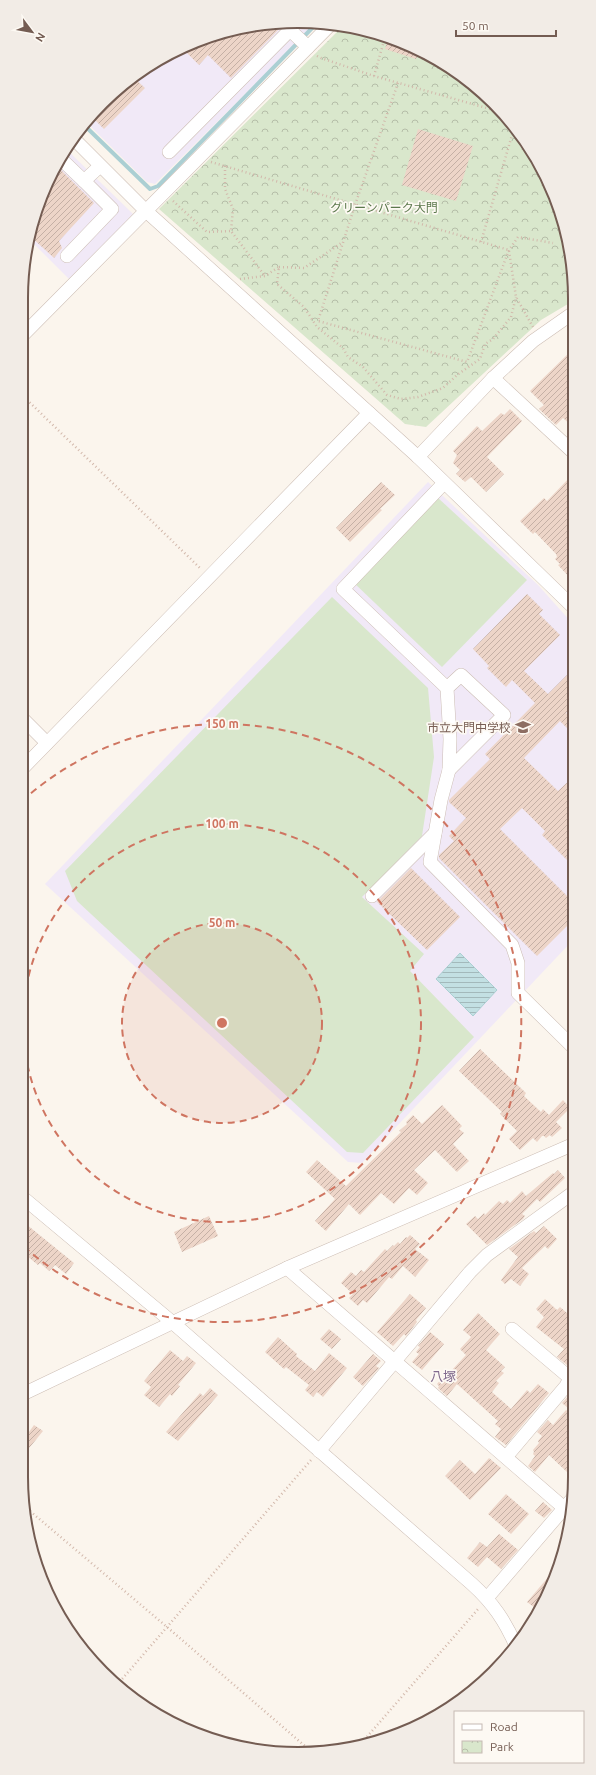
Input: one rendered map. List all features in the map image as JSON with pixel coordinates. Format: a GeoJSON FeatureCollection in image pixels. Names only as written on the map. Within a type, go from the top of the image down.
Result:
{"type":"FeatureCollection","features":[{"type":"Feature","properties":{"kind":"street"},"geometry":{"type":"LineString","coordinates":[[168,152],[292,28]]}},
{"type":"Feature","properties":{"kind":"street"},"geometry":{"type":"LineString","coordinates":[[295,28],[308,47]]}},
{"type":"Feature","properties":{"kind":"street"},"geometry":{"type":"LineString","coordinates":[[28,331],[325,30]]}},
{"type":"Feature","properties":{"kind":"street"},"geometry":{"type":"LineString","coordinates":[[78,143],[146,210],[418,457],[568,602]]}},
{"type":"Feature","properties":{"kind":"street"},"geometry":{"type":"LineString","coordinates":[[64,162],[112,209],[67,256]]}},
{"type":"Feature","properties":{"kind":"street"},"geometry":{"type":"LineString","coordinates":[[84,181],[100,166]]}},
{"type":"Feature","properties":{"kind":"street"},"geometry":{"type":"LineString","coordinates":[[418,457],[493,378],[539,337],[568,317]]}},
{"type":"Feature","properties":{"kind":"street"},"geometry":{"type":"LineString","coordinates":[[493,378],[568,444]]}},
{"type":"Feature","properties":{"kind":"street"},"geometry":{"type":"LineString","coordinates":[[28,763],[369,413]]}},
{"type":"Feature","properties":{"kind":"street"},"geometry":{"type":"LineString","coordinates":[[444,482],[343,589],[447,688],[450,739],[449,770],[430,862],[512,946],[518,963],[518,993],[568,1042]]}},
{"type":"Feature","properties":{"kind":"street"},"geometry":{"type":"LineString","coordinates":[[447,688],[461,674],[504,715],[449,770]]}},
{"type":"Feature","properties":{"kind":"street"},"geometry":{"type":"LineString","coordinates":[[28,724],[47,743]]}},
{"type":"Feature","properties":{"kind":"street"},"geometry":{"type":"LineString","coordinates":[[372,896],[435,833]]}},
{"type":"Feature","properties":{"kind":"street"},"geometry":{"type":"LineString","coordinates":[[28,1392],[287,1268],[568,1149]]}},
{"type":"Feature","properties":{"kind":"street"},"geometry":{"type":"LineString","coordinates":[[319,1451],[470,1272],[487,1255],[568,1196]]}},
{"type":"Feature","properties":{"kind":"street"},"geometry":{"type":"LineString","coordinates":[[28,1202],[172,1322],[488,1598],[506,1623],[513,1639]]}},
{"type":"Feature","properties":{"kind":"street"},"geometry":{"type":"LineString","coordinates":[[287,1268],[394,1362],[506,1457],[566,1505]]}},
{"type":"Feature","properties":{"kind":"street"},"geometry":{"type":"LineString","coordinates":[[512,1329],[568,1373]]}},
{"type":"Feature","properties":{"kind":"street"},"geometry":{"type":"LineString","coordinates":[[506,1457],[568,1383]]}},
{"type":"Feature","properties":{"kind":"street"},"geometry":{"type":"LineString","coordinates":[[488,1598],[566,1510]]}},
{"type":"Feature","properties":{"kind":"path"},"geometry":{"type":"LineString","coordinates":[[374,76],[384,42]]}},
{"type":"Feature","properties":{"kind":"path"},"geometry":{"type":"LineString","coordinates":[[308,47],[321,58],[374,76],[491,109]]}},
{"type":"Feature","properties":{"kind":"path"},"geometry":{"type":"LineString","coordinates":[[398,83],[355,205],[318,321],[467,362],[509,250],[518,237],[553,243]]}},
{"type":"Feature","properties":{"kind":"path"},"geometry":{"type":"LineString","coordinates":[[481,242],[512,134]]}},
{"type":"Feature","properties":{"kind":"path"},"geometry":{"type":"LineString","coordinates":[[198,158],[509,250]]}},
{"type":"Feature","properties":{"kind":"path"},"geometry":{"type":"LineString","coordinates":[[225,166],[225,189],[233,209],[230,231],[265,276]]}},
{"type":"Feature","properties":{"kind":"path"},"geometry":{"type":"LineString","coordinates":[[164,192],[207,232],[230,231]]}},
{"type":"Feature","properties":{"kind":"path"},"geometry":{"type":"LineString","coordinates":[[222,280],[265,276],[279,267],[304,268],[343,242]]}},
{"type":"Feature","properties":{"kind":"path"},"geometry":{"type":"LineString","coordinates":[[509,250],[516,297],[539,337]]}},
{"type":"Feature","properties":{"kind":"path"},"geometry":{"type":"LineString","coordinates":[[279,267],[277,284],[304,307],[317,328],[343,348],[348,357],[363,367],[387,395],[400,399],[424,395],[443,388],[457,375],[480,359],[484,344],[493,339],[511,317],[516,297]]}},
{"type":"Feature","properties":{"kind":"path"},"geometry":{"type":"LineString","coordinates":[[28,401],[210,577]]}},
{"type":"Feature","properties":{"kind":"path"},"geometry":{"type":"LineString","coordinates":[[121,1681],[319,1451]]}},
{"type":"Feature","properties":{"kind":"path"},"geometry":{"type":"LineString","coordinates":[[30,1511],[167,1626],[306,1747]]}},
{"type":"Feature","properties":{"kind":"path"},"geometry":{"type":"LineString","coordinates":[[365,1739],[488,1598]]}},
{"type":"Feature","properties":{"kind":"shaded area"},"geometry":{"type":"Polygon","coordinates":[[[310,29],[155,184],[147,182],[90,126],[107,107],[134,84],[163,64],[211,42],[263,30],[310,29]]]}},
{"type":"Feature","properties":{"kind":"shaded area"},"geometry":{"type":"Polygon","coordinates":[[[70,153],[133,214],[70,280],[33,243],[42,211],[56,179],[70,153]]]}},
{"type":"Feature","properties":{"kind":"shaded area"},"geometry":{"type":"Polygon","coordinates":[[[428,482],[538,585],[568,618],[568,945],[362,1163],[348,1162],[45,884],[428,482]]]}},
{"type":"Feature","properties":{"kind":"green space","name":"グリーンパーク大門"},"geometry":{"type":"Polygon","coordinates":[[[338,31],[351,33],[385,42],[433,64],[476,95],[501,120],[532,163],[554,211],[566,263],[568,304],[541,320],[426,427],[405,424],[159,209],[338,31]]]}},
{"type":"Feature","properties":{"kind":"green space"},"geometry":{"type":"Polygon","coordinates":[[[437,497],[527,580],[442,667],[353,582],[437,497]]]}},
{"type":"Feature","properties":{"kind":"green space"},"geometry":{"type":"Polygon","coordinates":[[[332,597],[428,688],[434,757],[422,836],[362,897],[424,954],[410,971],[474,1037],[363,1153],[347,1152],[77,901],[65,871],[332,597]]]}},
{"type":"Feature","properties":{"kind":"water"},"geometry":{"type":"Polygon","coordinates":[[[460,953],[497,990],[473,1016],[436,979],[460,953]]]}},
{"type":"Feature","properties":{"kind":"building"},"geometry":{"type":"Polygon","coordinates":[[[279,29],[231,78],[208,55],[199,65],[187,53],[211,42],[228,37],[263,30],[279,29]]]}},
{"type":"Feature","properties":{"kind":"building"},"geometry":{"type":"Polygon","coordinates":[[[387,43],[417,56],[416,59],[385,49],[387,43]]]}},
{"type":"Feature","properties":{"kind":"building"},"geometry":{"type":"Polygon","coordinates":[[[138,81],[145,88],[104,129],[95,120],[120,95],[138,81]]]}},
{"type":"Feature","properties":{"kind":"building"},"geometry":{"type":"Polygon","coordinates":[[[418,129],[473,146],[456,201],[402,185],[418,129]]]}},
{"type":"Feature","properties":{"kind":"building"},"geometry":{"type":"Polygon","coordinates":[[[61,170],[94,203],[59,241],[62,248],[54,258],[34,240],[42,211],[61,170]]]}},
{"type":"Feature","properties":{"kind":"building"},"geometry":{"type":"Polygon","coordinates":[[[568,354],[568,422],[563,418],[556,425],[539,409],[544,405],[530,391],[568,354]]]}},
{"type":"Feature","properties":{"kind":"building"},"geometry":{"type":"Polygon","coordinates":[[[510,409],[522,421],[487,457],[504,474],[486,492],[471,477],[465,482],[456,474],[460,470],[453,463],[457,455],[453,451],[477,426],[482,431],[501,413],[504,415],[510,409]]]}},
{"type":"Feature","properties":{"kind":"building"},"geometry":{"type":"Polygon","coordinates":[[[568,479],[568,576],[558,565],[560,564],[555,559],[557,557],[556,554],[535,532],[533,534],[520,521],[544,498],[547,501],[568,479]]]}},
{"type":"Feature","properties":{"kind":"building"},"geometry":{"type":"Polygon","coordinates":[[[381,482],[395,495],[350,542],[336,528],[381,482]]]}},
{"type":"Feature","properties":{"kind":"building"},"geometry":{"type":"Polygon","coordinates":[[[527,594],[543,610],[539,614],[560,635],[524,671],[548,694],[568,674],[568,711],[566,713],[568,715],[568,729],[560,721],[524,758],[558,791],[568,782],[568,861],[542,835],[545,831],[522,808],[500,829],[568,897],[568,925],[537,956],[439,858],[439,855],[454,841],[449,836],[466,818],[449,802],[449,800],[490,759],[485,754],[535,703],[512,680],[506,687],[487,668],[489,666],[473,649],[527,594]]]}},
{"type":"Feature","properties":{"kind":"building"},"geometry":{"type":"Polygon","coordinates":[[[411,868],[460,917],[427,950],[377,902],[411,868]]]}},
{"type":"Feature","properties":{"kind":"building"},"geometry":{"type":"Polygon","coordinates":[[[480,1049],[526,1093],[524,1096],[541,1112],[543,1109],[549,1115],[563,1100],[568,1106],[568,1110],[556,1122],[562,1128],[552,1137],[550,1135],[546,1138],[542,1136],[537,1142],[533,1138],[520,1150],[509,1139],[517,1131],[500,1114],[502,1112],[459,1071],[480,1049]]]}},
{"type":"Feature","properties":{"kind":"building"},"geometry":{"type":"Polygon","coordinates":[[[442,1105],[462,1126],[459,1129],[464,1133],[453,1144],[469,1161],[457,1172],[435,1150],[414,1170],[428,1183],[417,1195],[409,1188],[394,1204],[381,1193],[360,1215],[349,1204],[326,1231],[315,1221],[335,1199],[306,1172],[317,1160],[346,1186],[401,1132],[399,1131],[407,1124],[406,1122],[413,1115],[422,1124],[442,1105]]]}},
{"type":"Feature","properties":{"kind":"building"},"geometry":{"type":"Polygon","coordinates":[[[558,1170],[565,1178],[540,1202],[537,1199],[522,1214],[525,1216],[523,1219],[487,1245],[466,1224],[475,1216],[478,1219],[484,1213],[485,1215],[499,1201],[503,1204],[507,1200],[510,1203],[522,1191],[526,1196],[558,1170]]]}},
{"type":"Feature","properties":{"kind":"building"},"geometry":{"type":"Polygon","coordinates":[[[209,1216],[218,1236],[182,1252],[174,1232],[209,1216]]]}},
{"type":"Feature","properties":{"kind":"building"},"geometry":{"type":"Polygon","coordinates":[[[28,1226],[74,1263],[66,1274],[55,1265],[49,1271],[40,1263],[38,1265],[28,1257],[28,1226]]]}},
{"type":"Feature","properties":{"kind":"building"},"geometry":{"type":"Polygon","coordinates":[[[544,1226],[557,1239],[548,1249],[545,1246],[522,1268],[529,1274],[520,1286],[511,1279],[505,1284],[501,1280],[518,1257],[509,1249],[534,1231],[536,1233],[544,1226]]]}},
{"type":"Feature","properties":{"kind":"building"},"geometry":{"type":"Polygon","coordinates":[[[410,1235],[420,1244],[415,1249],[429,1260],[415,1277],[403,1266],[392,1279],[389,1277],[367,1303],[363,1300],[358,1306],[349,1298],[353,1294],[341,1283],[351,1272],[356,1276],[361,1270],[364,1272],[385,1249],[387,1251],[398,1242],[400,1244],[410,1235]]]}},
{"type":"Feature","properties":{"kind":"building"},"geometry":{"type":"Polygon","coordinates":[[[410,1294],[426,1308],[406,1336],[404,1334],[393,1346],[377,1332],[410,1294]]]}},
{"type":"Feature","properties":{"kind":"building"},"geometry":{"type":"Polygon","coordinates":[[[545,1299],[557,1310],[560,1307],[568,1314],[567,1365],[557,1357],[564,1349],[536,1327],[544,1317],[536,1309],[545,1299]]]}},
{"type":"Feature","properties":{"kind":"building"},"geometry":{"type":"Polygon","coordinates":[[[478,1313],[500,1334],[486,1350],[505,1367],[501,1371],[504,1373],[496,1381],[499,1383],[492,1392],[511,1409],[527,1390],[530,1393],[538,1384],[549,1393],[506,1445],[495,1437],[501,1429],[495,1424],[498,1421],[457,1384],[447,1396],[438,1388],[439,1386],[437,1384],[449,1370],[451,1371],[466,1355],[460,1349],[471,1337],[463,1330],[478,1313]]]}},
{"type":"Feature","properties":{"kind":"building"},"geometry":{"type":"Polygon","coordinates":[[[329,1329],[341,1339],[332,1349],[320,1339],[329,1329]]]}},
{"type":"Feature","properties":{"kind":"building"},"geometry":{"type":"Polygon","coordinates":[[[430,1332],[444,1344],[422,1370],[412,1362],[419,1354],[416,1352],[420,1347],[418,1346],[430,1332]]]}},
{"type":"Feature","properties":{"kind":"building"},"geometry":{"type":"Polygon","coordinates":[[[278,1337],[297,1354],[296,1356],[315,1371],[329,1353],[347,1368],[323,1397],[317,1392],[313,1397],[305,1390],[309,1385],[286,1367],[284,1369],[265,1352],[278,1337]]]}},
{"type":"Feature","properties":{"kind":"building"},"geometry":{"type":"Polygon","coordinates":[[[170,1350],[183,1361],[187,1356],[196,1363],[178,1385],[180,1386],[172,1396],[170,1394],[159,1407],[144,1395],[151,1387],[144,1381],[170,1350]]]}},
{"type":"Feature","properties":{"kind":"building"},"geometry":{"type":"Polygon","coordinates":[[[373,1354],[381,1361],[376,1366],[379,1368],[363,1386],[353,1377],[373,1354]]]}},
{"type":"Feature","properties":{"kind":"building"},"geometry":{"type":"Polygon","coordinates":[[[210,1388],[218,1395],[178,1441],[166,1432],[200,1393],[203,1396],[210,1388]]]}},
{"type":"Feature","properties":{"kind":"building"},"geometry":{"type":"Polygon","coordinates":[[[568,1396],[568,1408],[562,1403],[568,1396]]]}},
{"type":"Feature","properties":{"kind":"building"},"geometry":{"type":"Polygon","coordinates":[[[566,1410],[568,1412],[568,1471],[567,1472],[549,1455],[535,1472],[528,1466],[535,1456],[533,1454],[533,1450],[539,1443],[538,1441],[542,1436],[537,1432],[548,1420],[553,1425],[566,1410]]]}},
{"type":"Feature","properties":{"kind":"building"},"geometry":{"type":"Polygon","coordinates":[[[34,1425],[43,1431],[28,1449],[28,1433],[34,1425]]]}},
{"type":"Feature","properties":{"kind":"building"},"geometry":{"type":"Polygon","coordinates":[[[489,1458],[501,1468],[470,1500],[445,1476],[460,1460],[475,1474],[489,1458]]]}},
{"type":"Feature","properties":{"kind":"building"},"geometry":{"type":"Polygon","coordinates":[[[506,1494],[529,1514],[511,1534],[488,1514],[506,1494]]]}},
{"type":"Feature","properties":{"kind":"building"},"geometry":{"type":"Polygon","coordinates":[[[543,1502],[552,1510],[544,1518],[535,1511],[543,1502]]]}},
{"type":"Feature","properties":{"kind":"building"},"geometry":{"type":"Polygon","coordinates":[[[499,1534],[518,1550],[501,1569],[487,1557],[478,1567],[467,1558],[480,1542],[487,1547],[499,1534]]]}},
{"type":"Feature","properties":{"kind":"building"},"geometry":{"type":"Polygon","coordinates":[[[548,1577],[534,1607],[527,1602],[548,1577]]]}},
{"type":"Feature","properties":{"kind":"waterway"},"geometry":{"type":"LineString","coordinates":[[88,129],[150,189],[158,186],[311,29]]}},
{"type":"Feature","properties":{"kind":"place","name":"市立大門中学校"},"geometry":{"type":"Point","coordinates":[523,727]}},
{"type":"Feature","properties":{"kind":"district","name":"八塚"},"geometry":{"type":"Point","coordinates":[443,1376]}}]}
